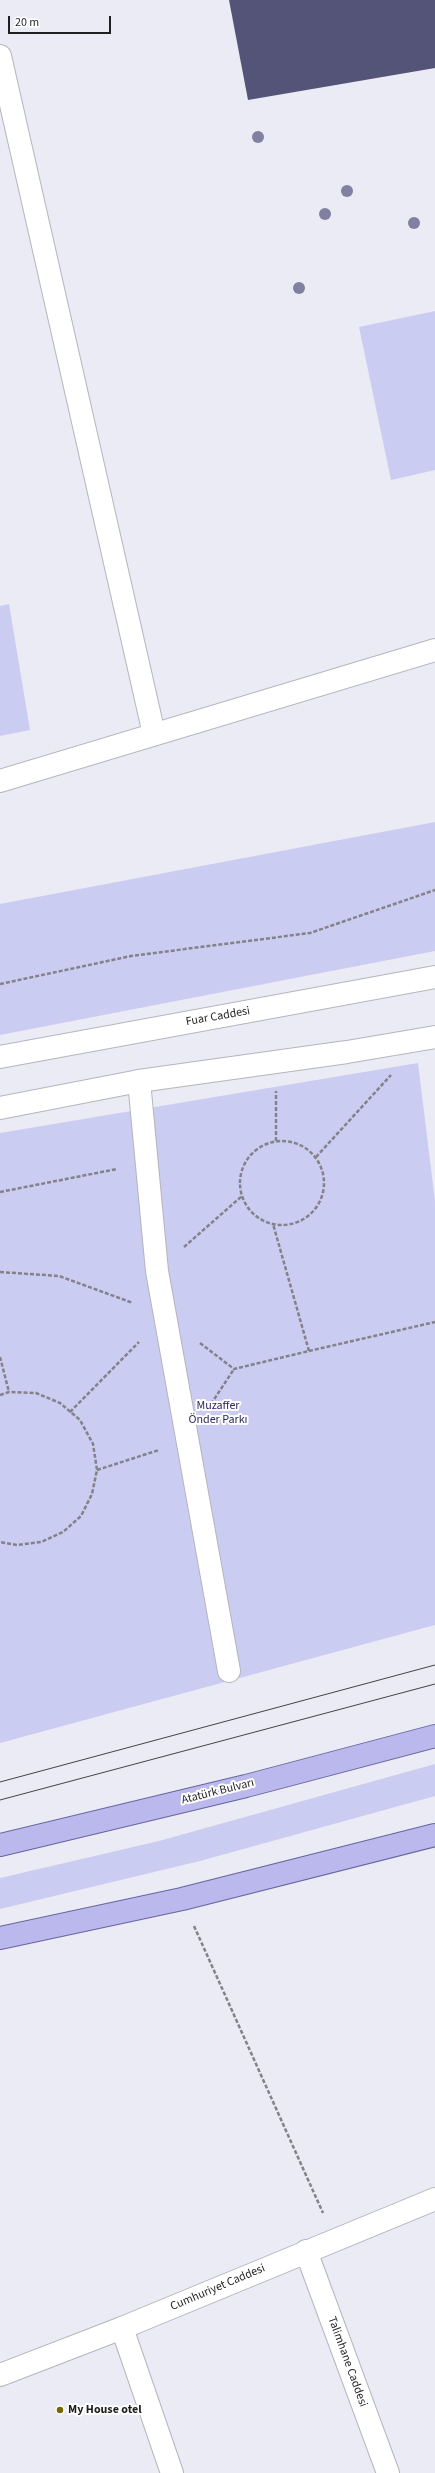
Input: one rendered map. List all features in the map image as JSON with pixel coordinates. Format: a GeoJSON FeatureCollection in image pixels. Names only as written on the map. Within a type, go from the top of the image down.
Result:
{"type":"FeatureCollection","features":[{"type":"Feature","properties":{"kind":"main road","name":"Atatürk Bulvarı"},"geometry":{"type":"LineString","coordinates":[[0,1844],[246,1786],[435,1736]]}},
{"type":"Feature","properties":{"kind":"main road"},"geometry":{"type":"LineString","coordinates":[[0,1938],[182,1900],[435,1835]]}},
{"type":"Feature","properties":{"kind":"street"},"geometry":{"type":"LineString","coordinates":[[0,56],[154,734]]}},
{"type":"Feature","properties":{"kind":"street"},"geometry":{"type":"LineString","coordinates":[[0,781],[435,650]]}},
{"type":"Feature","properties":{"kind":"street","name":"Fuar Caddesi"},"geometry":{"type":"LineString","coordinates":[[0,1057],[435,977]]}},
{"type":"Feature","properties":{"kind":"street"},"geometry":{"type":"LineString","coordinates":[[0,1108],[139,1081],[276,1062],[435,1037]]}},
{"type":"Feature","properties":{"kind":"street"},"geometry":{"type":"LineString","coordinates":[[139,1081],[157,1272],[229,1671]]}},
{"type":"Feature","properties":{"kind":"street","name":"Cumhuriyet Caddesi"},"geometry":{"type":"LineString","coordinates":[[0,2375],[122,2328],[334,2239],[435,2199]]}},
{"type":"Feature","properties":{"kind":"street","name":"Talimhane Caddesi"},"geometry":{"type":"LineString","coordinates":[[306,2251],[388,2473]]}},
{"type":"Feature","properties":{"kind":"street"},"geometry":{"type":"LineString","coordinates":[[122,2328],[172,2473]]}},
{"type":"Feature","properties":{"kind":"path"},"geometry":{"type":"LineString","coordinates":[[0,984],[131,956],[310,933],[435,890]]}},
{"type":"Feature","properties":{"kind":"path"},"geometry":{"type":"LineString","coordinates":[[276,1062],[276,1141]]}},
{"type":"Feature","properties":{"kind":"path"},"geometry":{"type":"LineString","coordinates":[[316,1157],[393,1073]]}},
{"type":"Feature","properties":{"kind":"path"},"geometry":{"type":"LineString","coordinates":[[276,1141],[298,1144],[316,1157],[322,1170],[324,1185],[321,1199],[313,1212],[301,1220],[287,1225],[273,1224],[260,1219],[249,1209],[242,1196],[240,1183],[242,1170],[248,1159],[265,1144],[276,1141]]}},
{"type":"Feature","properties":{"kind":"path"},"geometry":{"type":"LineString","coordinates":[[0,1192],[147,1164]]}},
{"type":"Feature","properties":{"kind":"path"},"geometry":{"type":"LineString","coordinates":[[157,1272],[242,1196]]}},
{"type":"Feature","properties":{"kind":"path"},"geometry":{"type":"LineString","coordinates":[[273,1224],[309,1351]]}},
{"type":"Feature","properties":{"kind":"path"},"geometry":{"type":"LineString","coordinates":[[0,1272],[60,1276],[165,1316],[234,1369],[435,1322]]}},
{"type":"Feature","properties":{"kind":"path"},"geometry":{"type":"LineString","coordinates":[[70,1412],[165,1316]]}},
{"type":"Feature","properties":{"kind":"path"},"geometry":{"type":"LineString","coordinates":[[0,1357],[9,1392]]}},
{"type":"Feature","properties":{"kind":"path"},"geometry":{"type":"LineString","coordinates":[[0,1395],[9,1392],[36,1393],[60,1403],[80,1420],[93,1444],[97,1470],[92,1494],[80,1516],[63,1532],[40,1542],[16,1545],[0,1542]]}},
{"type":"Feature","properties":{"kind":"path"},"geometry":{"type":"LineString","coordinates":[[97,1470],[187,1440]]}},
{"type":"Feature","properties":{"kind":"path"},"geometry":{"type":"LineString","coordinates":[[182,1900],[334,2239]]}},
{"type":"Feature","properties":{"kind":"green space"},"geometry":{"type":"Polygon","coordinates":[[[435,311],[435,470],[391,480],[359,327],[435,311]]]}},
{"type":"Feature","properties":{"kind":"green space"},"geometry":{"type":"Polygon","coordinates":[[[9,604],[30,730],[0,736],[0,606],[9,604]]]}},
{"type":"Feature","properties":{"kind":"green space"},"geometry":{"type":"Polygon","coordinates":[[[435,822],[435,951],[0,1035],[0,904],[435,822]]]}},
{"type":"Feature","properties":{"kind":"green space","name":"Muzaffer Önder Parkı"},"geometry":{"type":"Polygon","coordinates":[[[418,1063],[435,1201],[435,1625],[0,1743],[0,1133],[418,1063]]]}},
{"type":"Feature","properties":{"kind":"green space"},"geometry":{"type":"Polygon","coordinates":[[[435,1764],[435,1796],[200,1861],[0,1909],[0,1878],[159,1841],[435,1764]]]}},
{"type":"Feature","properties":{"kind":"building"},"geometry":{"type":"Polygon","coordinates":[[[229,0],[435,0],[435,68],[248,100],[229,0]]]}},
{"type":"Feature","properties":{"kind":"tram line"},"geometry":{"type":"LineString","coordinates":[[0,1782],[435,1665]]}},
{"type":"Feature","properties":{"kind":"tram line"},"geometry":{"type":"LineString","coordinates":[[0,1800],[435,1684]]}},
{"type":"Feature","properties":{"kind":"place","name":"My House otel"},"geometry":{"type":"Point","coordinates":[60,2410]}}]}
